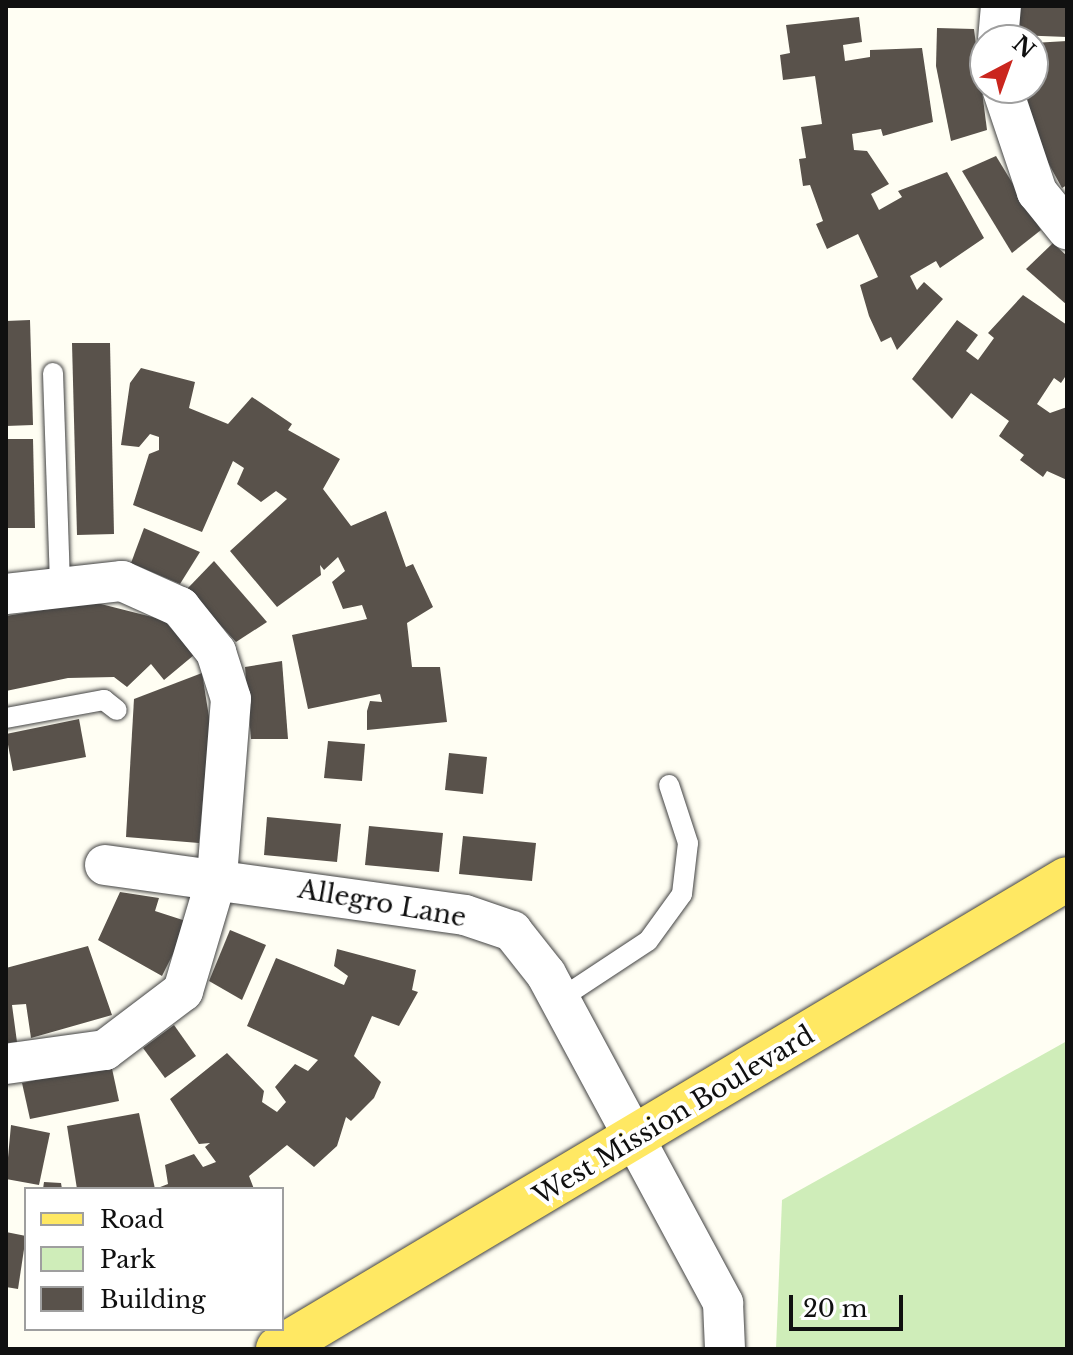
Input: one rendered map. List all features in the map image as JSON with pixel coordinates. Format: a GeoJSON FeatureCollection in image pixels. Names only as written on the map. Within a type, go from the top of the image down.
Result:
{"type":"FeatureCollection","features":[{"type":"Feature","properties":{"kind":"main road","name":"West Mission Boulevard"},"geometry":{"type":"LineString","coordinates":[[278,1349],[637,1139],[1067,879]]}},
{"type":"Feature","properties":{"kind":"street"},"geometry":{"type":"LineString","coordinates":[[1007,104],[1037,192],[1067,229]]}},
{"type":"Feature","properties":{"kind":"street"},"geometry":{"type":"LineString","coordinates":[[6,594],[60,583],[122,581],[180,607],[216,652],[231,699],[217,877],[183,991],[105,1050],[6,1064]]}},
{"type":"Feature","properties":{"kind":"street","name":"Allegro Lane"},"geometry":{"type":"LineString","coordinates":[[105,865],[217,877],[465,915],[512,931],[560,999],[723,1303],[725,1349]]}},
{"type":"Feature","properties":{"kind":"lane"},"geometry":{"type":"LineString","coordinates":[[53,373],[60,583]]}},
{"type":"Feature","properties":{"kind":"lane"},"geometry":{"type":"LineString","coordinates":[[6,718],[104,700],[117,710]]}},
{"type":"Feature","properties":{"kind":"lane"},"geometry":{"type":"LineString","coordinates":[[560,999],[636,950],[682,894],[688,843],[669,785]]}},
{"type":"Feature","properties":{"kind":"green space"},"geometry":{"type":"Polygon","coordinates":[[[1067,1041],[1067,1349],[776,1349],[782,1200],[1067,1041]]]}},
{"type":"Feature","properties":{"kind":"building"},"geometry":{"type":"Polygon","coordinates":[[[1020,6],[1067,6],[1067,37],[1049,36],[1049,24],[1018,24],[1020,6]]]}},
{"type":"Feature","properties":{"kind":"building"},"geometry":{"type":"Polygon","coordinates":[[[859,17],[862,42],[843,45],[845,61],[870,57],[870,50],[922,48],[933,122],[883,136],[881,129],[852,134],[854,150],[867,151],[889,184],[871,194],[879,210],[902,197],[898,191],[947,172],[984,238],[940,268],[936,261],[910,276],[917,290],[924,282],[943,299],[897,350],[891,337],[881,342],[869,316],[860,285],[878,277],[858,234],[827,249],[816,224],[823,221],[810,185],[803,186],[799,159],[806,158],[801,127],[822,124],[815,76],[783,80],[780,55],[790,53],[786,25],[859,17]]]}},
{"type":"Feature","properties":{"kind":"building"},"geometry":{"type":"Polygon","coordinates":[[[937,28],[969,29],[969,104],[984,104],[987,130],[951,141],[936,66],[937,28]]]}},
{"type":"Feature","properties":{"kind":"building"},"geometry":{"type":"Polygon","coordinates":[[[1067,41],[1067,185],[1062,188],[1034,137],[1025,104],[1049,104],[1049,42],[1067,41]]]}},
{"type":"Feature","properties":{"kind":"building"},"geometry":{"type":"Polygon","coordinates":[[[996,156],[1041,230],[1012,253],[962,171],[996,156]]]}},
{"type":"Feature","properties":{"kind":"building"},"geometry":{"type":"Polygon","coordinates":[[[1053,243],[1067,256],[1067,305],[1026,269],[1053,243]]]}},
{"type":"Feature","properties":{"kind":"building"},"geometry":{"type":"Polygon","coordinates":[[[1023,295],[1067,325],[1067,374],[1061,383],[1054,378],[1037,404],[1050,413],[1067,407],[1067,480],[1047,471],[1043,477],[1020,460],[1024,455],[999,436],[1009,421],[971,393],[952,419],[912,379],[957,320],[978,335],[966,351],[978,360],[994,338],[988,333],[1023,295]]]}},
{"type":"Feature","properties":{"kind":"building"},"geometry":{"type":"Polygon","coordinates":[[[30,320],[33,425],[6,426],[6,321],[30,320]]]}},
{"type":"Feature","properties":{"kind":"building"},"geometry":{"type":"Polygon","coordinates":[[[72,343],[110,343],[114,534],[77,535],[72,343]]]}},
{"type":"Feature","properties":{"kind":"building"},"geometry":{"type":"Polygon","coordinates":[[[141,368],[195,382],[189,408],[228,424],[252,397],[292,424],[288,430],[340,459],[323,489],[351,526],[386,511],[406,567],[413,564],[433,607],[407,623],[412,667],[440,667],[447,722],[367,730],[370,701],[382,702],[380,694],[308,709],[292,635],[367,619],[362,605],[343,609],[332,582],[345,571],[338,557],[324,570],[320,565],[321,575],[277,607],[230,551],[287,499],[276,491],[261,502],[237,484],[244,468],[233,461],[202,532],[133,505],[149,454],[159,450],[159,437],[150,434],[139,447],[121,445],[130,383],[141,368]]]}},
{"type":"Feature","properties":{"kind":"building"},"geometry":{"type":"Polygon","coordinates":[[[6,439],[33,439],[35,528],[6,528],[6,439]]]}},
{"type":"Feature","properties":{"kind":"building"},"geometry":{"type":"Polygon","coordinates":[[[144,528],[200,552],[180,584],[131,563],[144,528]]]}},
{"type":"Feature","properties":{"kind":"building"},"geometry":{"type":"Polygon","coordinates":[[[214,561],[267,622],[236,642],[187,589],[214,561]]]}},
{"type":"Feature","properties":{"kind":"building"},"geometry":{"type":"Polygon","coordinates":[[[93,602],[164,620],[194,655],[164,680],[151,664],[127,687],[114,677],[68,678],[6,691],[6,616],[93,602]]]}},
{"type":"Feature","properties":{"kind":"building"},"geometry":{"type":"Polygon","coordinates":[[[282,661],[288,739],[251,739],[245,667],[282,661]]]}},
{"type":"Feature","properties":{"kind":"building"},"geometry":{"type":"Polygon","coordinates":[[[202,673],[210,723],[199,843],[126,837],[134,699],[202,673]]]}},
{"type":"Feature","properties":{"kind":"building"},"geometry":{"type":"Polygon","coordinates":[[[79,719],[86,757],[13,771],[6,734],[79,719]]]}},
{"type":"Feature","properties":{"kind":"building"},"geometry":{"type":"Polygon","coordinates":[[[328,741],[365,744],[362,781],[324,778],[328,741]]]}},
{"type":"Feature","properties":{"kind":"building"},"geometry":{"type":"Polygon","coordinates":[[[449,753],[487,757],[483,794],[445,790],[449,753]]]}},
{"type":"Feature","properties":{"kind":"building"},"geometry":{"type":"Polygon","coordinates":[[[267,817],[341,824],[337,862],[264,855],[267,817]]]}},
{"type":"Feature","properties":{"kind":"building"},"geometry":{"type":"Polygon","coordinates":[[[369,826],[443,833],[439,872],[365,865],[369,826]]]}},
{"type":"Feature","properties":{"kind":"building"},"geometry":{"type":"Polygon","coordinates":[[[463,836],[536,843],[532,881],[459,874],[463,836]]]}},
{"type":"Feature","properties":{"kind":"building"},"geometry":{"type":"Polygon","coordinates":[[[120,892],[159,898],[155,911],[189,922],[162,976],[98,940],[120,892]]]}},
{"type":"Feature","properties":{"kind":"building"},"geometry":{"type":"Polygon","coordinates":[[[230,930],[266,945],[242,1000],[209,981],[230,930]]]}},
{"type":"Feature","properties":{"kind":"building"},"geometry":{"type":"Polygon","coordinates":[[[88,946],[112,1015],[31,1038],[26,1004],[12,1005],[17,1042],[6,1043],[6,968],[88,946]]]}},
{"type":"Feature","properties":{"kind":"building"},"geometry":{"type":"Polygon","coordinates":[[[337,949],[416,970],[412,990],[418,992],[399,1026],[372,1016],[354,1056],[381,1082],[374,1098],[351,1121],[346,1117],[337,1146],[314,1167],[287,1145],[249,1176],[253,1187],[160,1187],[168,1184],[165,1165],[194,1154],[203,1167],[216,1162],[205,1147],[210,1143],[199,1144],[170,1099],[227,1053],[264,1091],[262,1102],[277,1112],[286,1102],[275,1087],[295,1064],[308,1071],[318,1060],[247,1026],[276,958],[344,985],[348,976],[334,966],[337,949]]]}},
{"type":"Feature","properties":{"kind":"building"},"geometry":{"type":"Polygon","coordinates":[[[174,1025],[196,1056],[165,1078],[143,1048],[174,1025]]]}},
{"type":"Feature","properties":{"kind":"building"},"geometry":{"type":"Polygon","coordinates":[[[111,1064],[119,1101],[30,1119],[22,1083],[111,1064]]]}},
{"type":"Feature","properties":{"kind":"building"},"geometry":{"type":"Polygon","coordinates":[[[139,1113],[155,1187],[77,1187],[67,1126],[139,1113]]]}},
{"type":"Feature","properties":{"kind":"building"},"geometry":{"type":"Polygon","coordinates":[[[11,1125],[50,1133],[39,1185],[6,1179],[11,1125]]]}},
{"type":"Feature","properties":{"kind":"building"},"geometry":{"type":"Polygon","coordinates":[[[44,1182],[61,1183],[62,1187],[43,1187],[44,1182]]]}},
{"type":"Feature","properties":{"kind":"building"},"geometry":{"type":"Polygon","coordinates":[[[6,1232],[24,1236],[24,1249],[18,1289],[6,1287],[6,1232]]]}}]}
